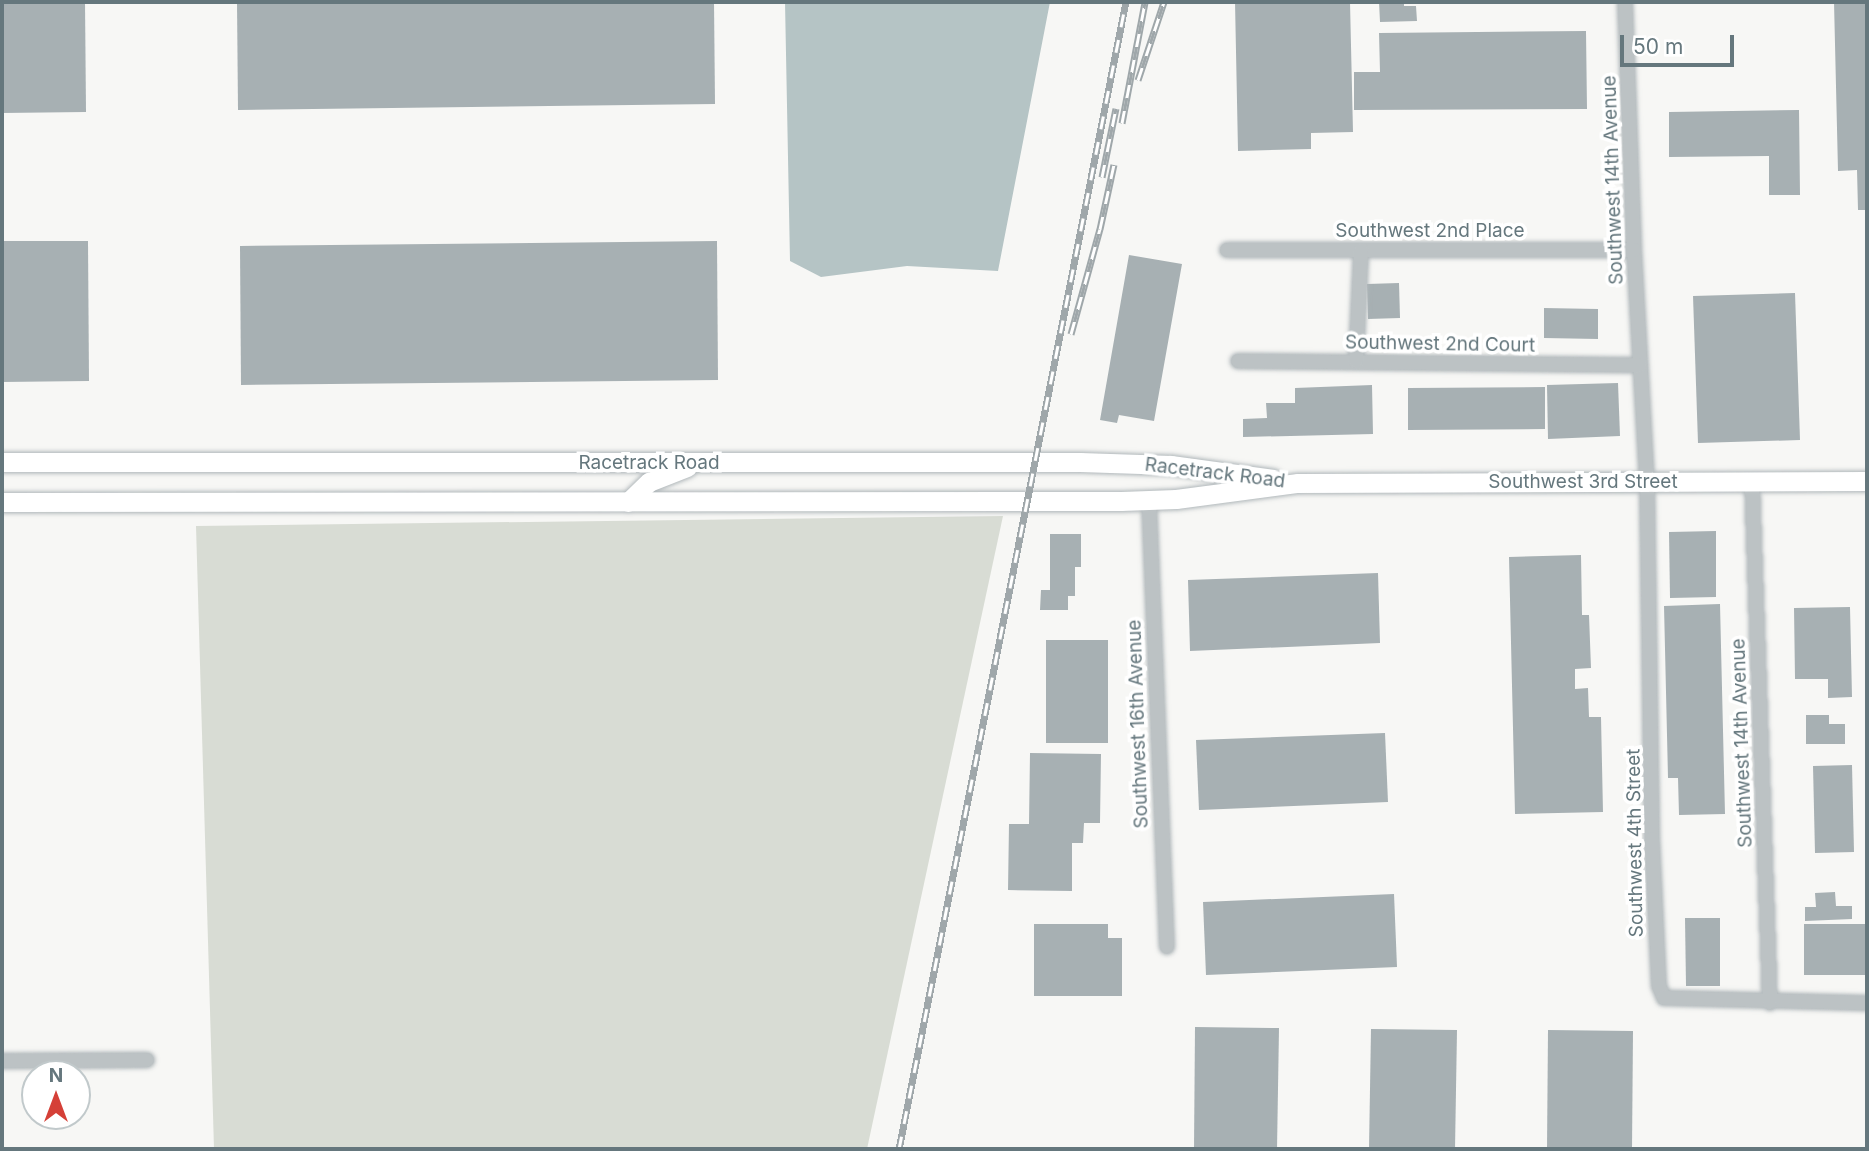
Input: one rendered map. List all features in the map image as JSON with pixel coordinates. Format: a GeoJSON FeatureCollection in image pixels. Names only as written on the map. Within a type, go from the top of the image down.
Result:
{"type":"FeatureCollection","features":[{"type":"Feature","properties":{"kind":"street","name":"Southwest 14th Avenue"},"geometry":{"type":"LineString","coordinates":[[1625,2],[1634,250],[1647,482]]}},
{"type":"Feature","properties":{"kind":"street","name":"Southwest 2nd Place"},"geometry":{"type":"LineString","coordinates":[[1227,250],[1634,250]]}},
{"type":"Feature","properties":{"kind":"street"},"geometry":{"type":"LineString","coordinates":[[1356,361],[1361,250]]}},
{"type":"Feature","properties":{"kind":"street","name":"Southwest 2nd Court"},"geometry":{"type":"LineString","coordinates":[[1238,361],[1640,365]]}},
{"type":"Feature","properties":{"kind":"street","name":"Racetrack Road"},"geometry":{"type":"LineString","coordinates":[[2,462],[1142,463],[1298,483]]}},
{"type":"Feature","properties":{"kind":"street"},"geometry":{"type":"LineString","coordinates":[[628,502],[649,482],[697,463]]}},
{"type":"Feature","properties":{"kind":"street","name":"Southwest 14th Avenue"},"geometry":{"type":"LineString","coordinates":[[1752,481],[1770,1003]]}},
{"type":"Feature","properties":{"kind":"street","name":"Southwest 3rd Street"},"geometry":{"type":"LineString","coordinates":[[1298,483],[1867,481]]}},
{"type":"Feature","properties":{"kind":"street","name":"Southwest 4th Street"},"geometry":{"type":"LineString","coordinates":[[1647,482],[1651,839],[1659,986],[1664,999],[1867,1003]]}},
{"type":"Feature","properties":{"kind":"street","name":"Racetrack Road"},"geometry":{"type":"LineString","coordinates":[[2,502],[1149,500],[1298,483]]}},
{"type":"Feature","properties":{"kind":"street","name":"Southwest 16th Avenue"},"geometry":{"type":"LineString","coordinates":[[1149,500],[1167,947]]}},
{"type":"Feature","properties":{"kind":"street"},"geometry":{"type":"LineString","coordinates":[[2,1060],[148,1060]]}},
{"type":"Feature","properties":{"kind":"shaded area"},"geometry":{"type":"Polygon","coordinates":[[[785,2],[1050,2],[998,271],[907,266],[821,277],[790,261],[785,2]]]}},
{"type":"Feature","properties":{"kind":"shaded area"},"geometry":{"type":"Polygon","coordinates":[[[1003,516],[867,1149],[214,1149],[196,526],[1003,516]]]}},
{"type":"Feature","properties":{"kind":"building"},"geometry":{"type":"Polygon","coordinates":[[[2,2],[85,2],[86,112],[2,113],[2,2]]]}},
{"type":"Feature","properties":{"kind":"building"},"geometry":{"type":"Polygon","coordinates":[[[237,2],[714,2],[715,104],[238,110],[237,2]]]}},
{"type":"Feature","properties":{"kind":"building"},"geometry":{"type":"Polygon","coordinates":[[[1235,2],[1350,2],[1353,132],[1311,133],[1311,149],[1238,151],[1235,2]]]}},
{"type":"Feature","properties":{"kind":"building"},"geometry":{"type":"Polygon","coordinates":[[[1379,2],[1404,2],[1404,6],[1416,6],[1417,21],[1380,22],[1379,2]]]}},
{"type":"Feature","properties":{"kind":"building"},"geometry":{"type":"Polygon","coordinates":[[[1834,2],[1867,2],[1867,210],[1858,210],[1857,170],[1838,171],[1834,2]]]}},
{"type":"Feature","properties":{"kind":"building"},"geometry":{"type":"Polygon","coordinates":[[[1586,31],[1587,109],[1354,110],[1354,72],[1380,72],[1379,33],[1586,31]]]}},
{"type":"Feature","properties":{"kind":"building"},"geometry":{"type":"Polygon","coordinates":[[[1799,110],[1800,195],[1769,195],[1769,156],[1669,157],[1669,112],[1799,110]]]}},
{"type":"Feature","properties":{"kind":"building"},"geometry":{"type":"Polygon","coordinates":[[[2,241],[88,241],[89,381],[2,382],[2,241]]]}},
{"type":"Feature","properties":{"kind":"building"},"geometry":{"type":"Polygon","coordinates":[[[717,241],[718,380],[241,385],[240,246],[717,241]]]}},
{"type":"Feature","properties":{"kind":"building"},"geometry":{"type":"Polygon","coordinates":[[[1129,255],[1182,264],[1154,421],[1119,415],[1117,423],[1100,420],[1129,255]]]}},
{"type":"Feature","properties":{"kind":"building"},"geometry":{"type":"Polygon","coordinates":[[[1399,283],[1400,318],[1368,319],[1367,284],[1399,283]]]}},
{"type":"Feature","properties":{"kind":"building"},"geometry":{"type":"Polygon","coordinates":[[[1795,293],[1800,440],[1698,443],[1693,296],[1795,293]]]}},
{"type":"Feature","properties":{"kind":"building"},"geometry":{"type":"Polygon","coordinates":[[[1544,308],[1598,309],[1598,339],[1544,338],[1544,308]]]}},
{"type":"Feature","properties":{"kind":"building"},"geometry":{"type":"Polygon","coordinates":[[[1618,383],[1620,436],[1548,439],[1547,385],[1618,383]]]}},
{"type":"Feature","properties":{"kind":"building"},"geometry":{"type":"Polygon","coordinates":[[[1372,385],[1373,434],[1243,437],[1243,419],[1267,418],[1266,403],[1295,403],[1295,388],[1372,385]]]}},
{"type":"Feature","properties":{"kind":"building"},"geometry":{"type":"Polygon","coordinates":[[[1545,387],[1545,429],[1408,430],[1408,388],[1545,387]]]}},
{"type":"Feature","properties":{"kind":"building"},"geometry":{"type":"Polygon","coordinates":[[[1716,531],[1716,597],[1670,598],[1669,532],[1716,531]]]}},
{"type":"Feature","properties":{"kind":"building"},"geometry":{"type":"Polygon","coordinates":[[[1050,534],[1081,534],[1081,567],[1075,567],[1075,596],[1068,596],[1068,610],[1040,610],[1041,590],[1050,590],[1050,534]]]}},
{"type":"Feature","properties":{"kind":"building"},"geometry":{"type":"Polygon","coordinates":[[[1581,555],[1582,615],[1589,615],[1591,668],[1575,669],[1575,689],[1588,688],[1589,717],[1601,717],[1603,812],[1515,814],[1509,557],[1581,555]]]}},
{"type":"Feature","properties":{"kind":"building"},"geometry":{"type":"Polygon","coordinates":[[[1378,573],[1380,643],[1190,651],[1188,580],[1378,573]]]}},
{"type":"Feature","properties":{"kind":"building"},"geometry":{"type":"Polygon","coordinates":[[[1720,604],[1725,814],[1679,815],[1678,778],[1668,778],[1664,606],[1720,604]]]}},
{"type":"Feature","properties":{"kind":"building"},"geometry":{"type":"Polygon","coordinates":[[[1850,607],[1852,697],[1828,698],[1828,679],[1795,679],[1794,608],[1850,607]]]}},
{"type":"Feature","properties":{"kind":"building"},"geometry":{"type":"Polygon","coordinates":[[[1046,640],[1108,640],[1108,743],[1046,743],[1046,640]]]}},
{"type":"Feature","properties":{"kind":"building"},"geometry":{"type":"Polygon","coordinates":[[[1806,715],[1829,715],[1829,724],[1845,724],[1845,744],[1806,744],[1806,715]]]}},
{"type":"Feature","properties":{"kind":"building"},"geometry":{"type":"Polygon","coordinates":[[[1385,733],[1388,802],[1199,810],[1196,740],[1385,733]]]}},
{"type":"Feature","properties":{"kind":"building"},"geometry":{"type":"Polygon","coordinates":[[[1030,753],[1101,754],[1100,823],[1084,823],[1083,843],[1072,843],[1072,891],[1008,890],[1009,824],[1029,824],[1030,753]]]}},
{"type":"Feature","properties":{"kind":"building"},"geometry":{"type":"Polygon","coordinates":[[[1852,765],[1854,852],[1815,853],[1813,766],[1852,765]]]}},
{"type":"Feature","properties":{"kind":"building"},"geometry":{"type":"Polygon","coordinates":[[[1835,892],[1836,906],[1852,906],[1852,919],[1805,921],[1805,907],[1816,907],[1815,893],[1835,892]]]}},
{"type":"Feature","properties":{"kind":"building"},"geometry":{"type":"Polygon","coordinates":[[[1394,894],[1397,967],[1206,975],[1203,902],[1394,894]]]}},
{"type":"Feature","properties":{"kind":"building"},"geometry":{"type":"Polygon","coordinates":[[[1685,918],[1720,918],[1720,986],[1686,986],[1685,918]]]}},
{"type":"Feature","properties":{"kind":"building"},"geometry":{"type":"Polygon","coordinates":[[[1034,924],[1108,924],[1108,938],[1122,938],[1122,996],[1034,996],[1034,924]]]}},
{"type":"Feature","properties":{"kind":"building"},"geometry":{"type":"Polygon","coordinates":[[[1804,924],[1867,924],[1867,975],[1804,975],[1804,924]]]}},
{"type":"Feature","properties":{"kind":"building"},"geometry":{"type":"Polygon","coordinates":[[[1195,1027],[1279,1028],[1277,1149],[1194,1149],[1195,1027]]]}},
{"type":"Feature","properties":{"kind":"building"},"geometry":{"type":"Polygon","coordinates":[[[1371,1029],[1457,1030],[1455,1149],[1369,1149],[1371,1029]]]}},
{"type":"Feature","properties":{"kind":"building"},"geometry":{"type":"Polygon","coordinates":[[[1548,1030],[1633,1031],[1632,1149],[1547,1149],[1548,1030]]]}},
{"type":"Feature","properties":{"kind":"railway"},"geometry":{"type":"LineString","coordinates":[[899,1149],[1126,2]]}},
{"type":"Feature","properties":{"kind":"railway"},"geometry":{"type":"LineString","coordinates":[[1122,123],[1145,2]]}},
{"type":"Feature","properties":{"kind":"railway"},"geometry":{"type":"LineString","coordinates":[[1138,80],[1164,2]]}},
{"type":"Feature","properties":{"kind":"railway"},"geometry":{"type":"LineString","coordinates":[[1102,177],[1116,108]]}},
{"type":"Feature","properties":{"kind":"railway"},"geometry":{"type":"LineString","coordinates":[[1071,334],[1100,229],[1114,164]]}}]}
